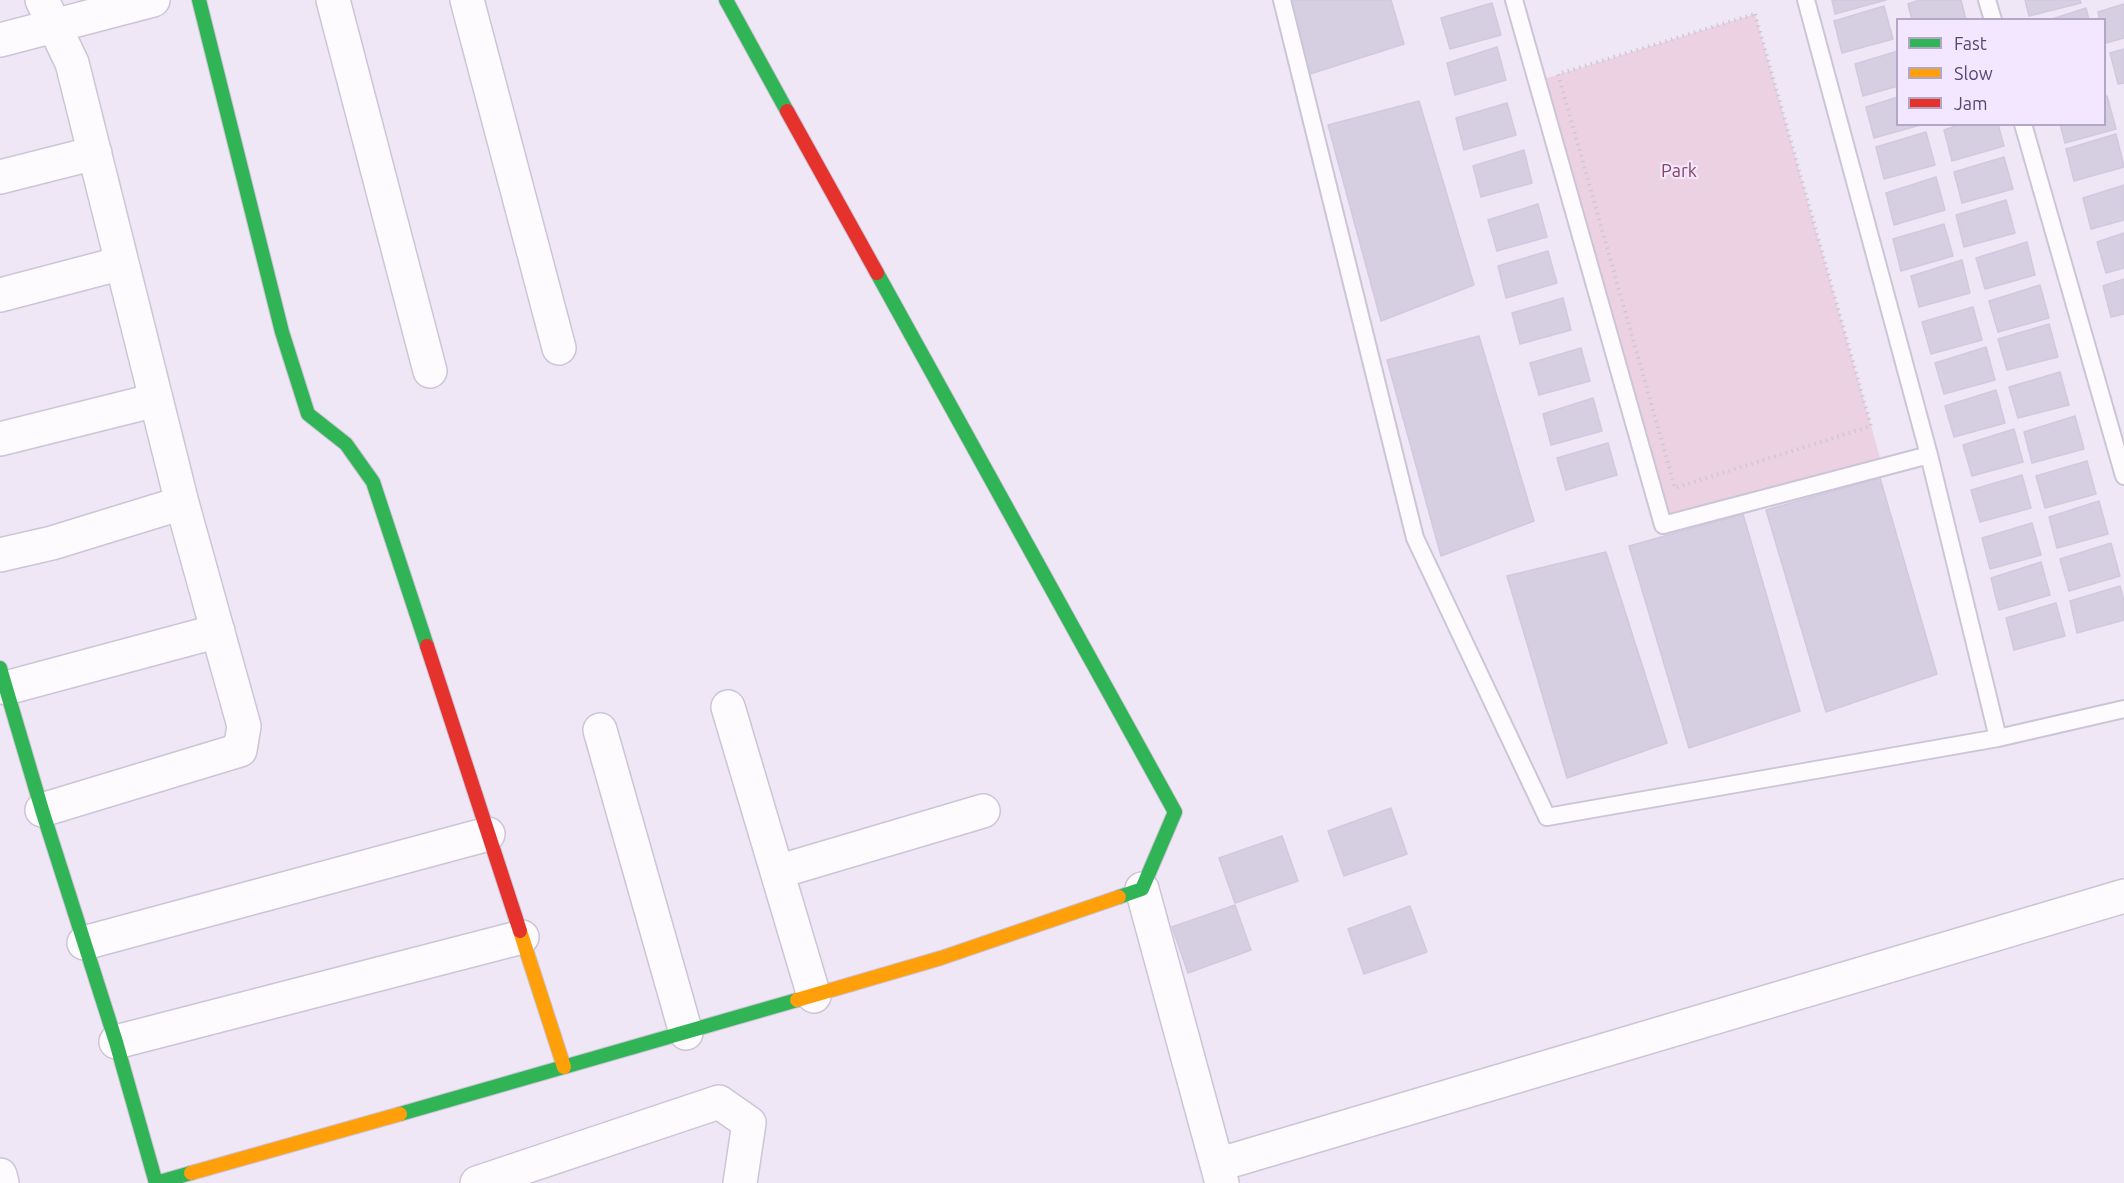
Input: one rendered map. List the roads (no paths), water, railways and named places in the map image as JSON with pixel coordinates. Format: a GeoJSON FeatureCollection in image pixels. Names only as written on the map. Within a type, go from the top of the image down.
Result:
{"type":"FeatureCollection","features":[{"type":"Feature","properties":{"kind":"street"},"geometry":{"type":"LineString","coordinates":[[0,40],[47,12],[153,0]]}},
{"type":"Feature","properties":{"kind":"street"},"geometry":{"type":"LineString","coordinates":[[199,0],[282,332],[308,414],[346,444],[373,482],[564,1067]]}},
{"type":"Feature","properties":{"kind":"street"},"geometry":{"type":"LineString","coordinates":[[333,0],[430,371]]}},
{"type":"Feature","properties":{"kind":"street"},"geometry":{"type":"LineString","coordinates":[[467,0],[559,348]]}},
{"type":"Feature","properties":{"kind":"street"},"geometry":{"type":"LineString","coordinates":[[726,0],[1175,812],[1142,889],[1219,1174],[2124,896]]}},
{"type":"Feature","properties":{"kind":"street"},"geometry":{"type":"LineString","coordinates":[[42,810],[240,750],[244,726],[182,503],[72,63],[47,12]]}},
{"type":"Feature","properties":{"kind":"street"},"geometry":{"type":"LineString","coordinates":[[0,177],[94,153]]}},
{"type":"Feature","properties":{"kind":"street"},"geometry":{"type":"LineString","coordinates":[[0,296],[122,263]]}},
{"type":"Feature","properties":{"kind":"street"},"geometry":{"type":"LineString","coordinates":[[0,439],[156,400]]}},
{"type":"Feature","properties":{"kind":"street"},"geometry":{"type":"LineString","coordinates":[[0,555],[52,543],[182,503]]}},
{"type":"Feature","properties":{"kind":"street"},"geometry":{"type":"LineString","coordinates":[[218,631],[3,678],[42,810],[116,1042],[156,1183],[814,996],[941,958],[1142,889]]}},
{"type":"Feature","properties":{"kind":"street"},"geometry":{"type":"LineString","coordinates":[[728,707],[814,996]]}},
{"type":"Feature","properties":{"kind":"street"},"geometry":{"type":"LineString","coordinates":[[600,730],[686,1033]]}},
{"type":"Feature","properties":{"kind":"street"},"geometry":{"type":"LineString","coordinates":[[777,872],[983,811]]}},
{"type":"Feature","properties":{"kind":"street"},"geometry":{"type":"LineString","coordinates":[[84,943],[488,834]]}},
{"type":"Feature","properties":{"kind":"street"},"geometry":{"type":"LineString","coordinates":[[116,1042],[522,938]]}},
{"type":"Feature","properties":{"kind":"street"},"geometry":{"type":"LineString","coordinates":[[477,1183],[719,1102],[749,1123],[740,1183]]}},
{"type":"Feature","properties":{"kind":"street"},"geometry":{"type":"LineString","coordinates":[[0,1175],[2,1183]]}},
{"type":"Feature","properties":{"kind":"lane"},"geometry":{"type":"LineString","coordinates":[[1282,0],[1415,538],[1546,817],[1998,738],[2124,710]]}},
{"type":"Feature","properties":{"kind":"lane"},"geometry":{"type":"LineString","coordinates":[[1514,0],[1663,525],[1929,455]]}},
{"type":"Feature","properties":{"kind":"lane"},"geometry":{"type":"LineString","coordinates":[[1806,0],[1929,455],[1998,738]]}},
{"type":"Feature","properties":{"kind":"lane"},"geometry":{"type":"LineString","coordinates":[[1988,0],[1992,18]]}},
{"type":"Feature","properties":{"kind":"lane"},"geometry":{"type":"LineString","coordinates":[[2024,126],[2124,476]]}},
{"type":"Feature","properties":{"kind":"park label","name":"Park"},"geometry":{"type":"Point","coordinates":[1679,171]}}]}
